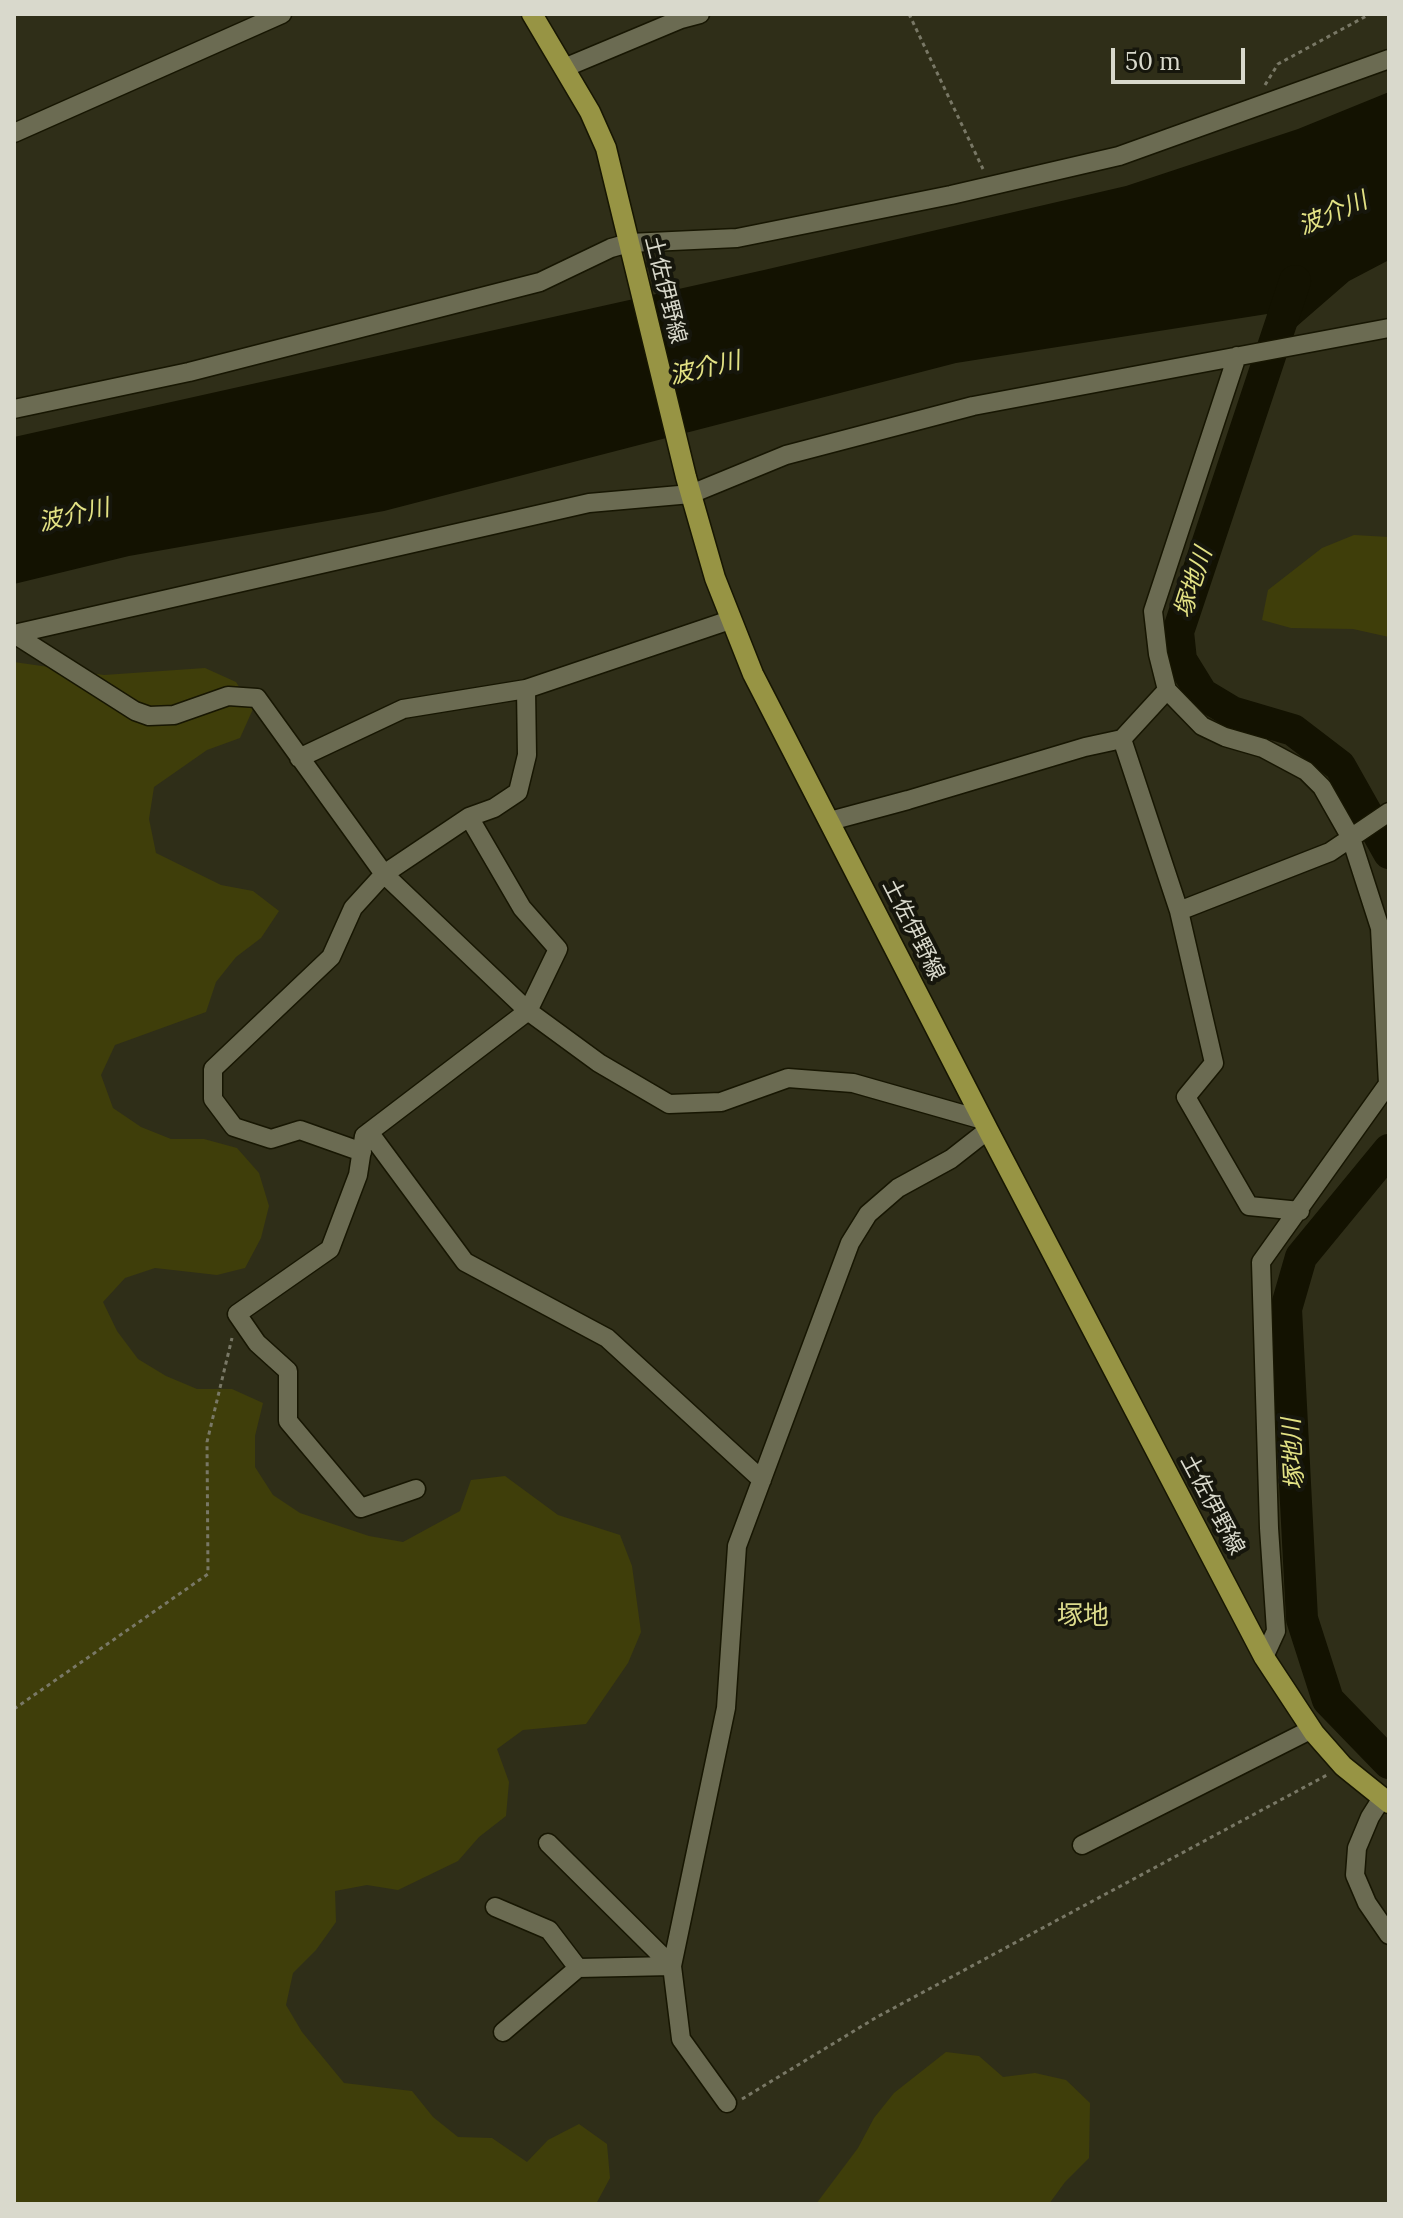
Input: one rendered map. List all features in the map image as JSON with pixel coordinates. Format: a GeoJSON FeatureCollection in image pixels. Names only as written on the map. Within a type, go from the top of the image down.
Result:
{"type":"FeatureCollection","features":[{"type":"Feature","properties":{"kind":"main road","name":"土佐伊野線"},"geometry":{"type":"LineString","coordinates":[[532,14],[590,112],[606,148],[689,486],[715,578],[753,674],[1264,1657],[1312,1729],[1343,1766],[1386,1801]]}},
{"type":"Feature","properties":{"kind":"street"},"geometry":{"type":"LineString","coordinates":[[14,133],[282,14]]}},
{"type":"Feature","properties":{"kind":"street"},"geometry":{"type":"LineString","coordinates":[[564,68],[700,14]]}},
{"type":"Feature","properties":{"kind":"street"},"geometry":{"type":"LineString","coordinates":[[14,409],[189,372],[540,282],[611,248],[737,238],[992,186],[1119,156],[1389,59]]}},
{"type":"Feature","properties":{"kind":"street"},"geometry":{"type":"LineString","coordinates":[[14,634],[589,503],[689,486],[786,455],[973,406],[1389,328]]}},
{"type":"Feature","properties":{"kind":"street"},"geometry":{"type":"LineString","coordinates":[[1242,355],[1153,611],[1158,654],[1167,690],[1202,726],[1225,737],[1263,748],[1306,771],[1322,787],[1351,838],[1380,928],[1388,1084],[1261,1262],[1269,1528],[1276,1631],[1264,1657]]}},
{"type":"Feature","properties":{"kind":"street"},"geometry":{"type":"LineString","coordinates":[[299,758],[403,709],[526,689],[730,620]]}},
{"type":"Feature","properties":{"kind":"street"},"geometry":{"type":"LineString","coordinates":[[14,634],[135,711],[149,716],[174,715],[228,696],[257,698],[384,874],[528,1011],[599,1063],[669,1104],[721,1102],[788,1078],[853,1083],[985,1125],[951,1159],[898,1188],[868,1214],[850,1243],[737,1546],[726,1708],[672,1966],[681,2039],[727,2103]]}},
{"type":"Feature","properties":{"kind":"street"},"geometry":{"type":"LineString","coordinates":[[362,1152],[300,1130],[271,1139],[234,1127],[213,1099],[213,1069],[331,957],[353,908],[384,874],[469,817],[494,808],[518,792],[527,755],[526,689]]}},
{"type":"Feature","properties":{"kind":"street"},"geometry":{"type":"LineString","coordinates":[[830,821],[1122,739],[1167,690]]}},
{"type":"Feature","properties":{"kind":"street"},"geometry":{"type":"LineString","coordinates":[[1122,739],[1179,911],[1214,1063],[1186,1097],[1249,1206],[1300,1211]]}},
{"type":"Feature","properties":{"kind":"street"},"geometry":{"type":"LineString","coordinates":[[1179,911],[1330,852],[1389,812]]}},
{"type":"Feature","properties":{"kind":"street"},"geometry":{"type":"LineString","coordinates":[[416,1489],[361,1508],[288,1421],[288,1371],[257,1343],[237,1314],[330,1249],[358,1175],[364,1136],[528,1011],[558,949],[522,908],[469,817]]}},
{"type":"Feature","properties":{"kind":"street"},"geometry":{"type":"LineString","coordinates":[[369,1132],[465,1262],[607,1338],[762,1480]]}},
{"type":"Feature","properties":{"kind":"street"},"geometry":{"type":"LineString","coordinates":[[1082,1845],[1312,1729]]}},
{"type":"Feature","properties":{"kind":"street"},"geometry":{"type":"LineString","coordinates":[[1386,1801],[1370,1817],[1357,1848],[1355,1875],[1367,1903],[1389,1935]]}},
{"type":"Feature","properties":{"kind":"street"},"geometry":{"type":"LineString","coordinates":[[548,1843],[672,1966]]}},
{"type":"Feature","properties":{"kind":"street"},"geometry":{"type":"LineString","coordinates":[[495,1907],[549,1930],[578,1968]]}},
{"type":"Feature","properties":{"kind":"street"},"geometry":{"type":"LineString","coordinates":[[503,2032],[578,1968],[672,1966]]}},
{"type":"Feature","properties":{"kind":"path"},"geometry":{"type":"LineString","coordinates":[[909,14],[992,186]]}},
{"type":"Feature","properties":{"kind":"path"},"geometry":{"type":"LineString","coordinates":[[1248,112],[1278,64],[1370,14]]}},
{"type":"Feature","properties":{"kind":"path"},"geometry":{"type":"LineString","coordinates":[[14,1709],[208,1574],[207,1442],[237,1314]]}},
{"type":"Feature","properties":{"kind":"path"},"geometry":{"type":"LineString","coordinates":[[727,2103],[744,2098],[877,2017],[1343,1766]]}},
{"type":"Feature","properties":{"kind":"shaded area"},"geometry":{"type":"Polygon","coordinates":[[[1354,535],[1389,537],[1389,637],[1353,629],[1291,628],[1262,620],[1268,590],[1322,548],[1354,535]]]}},
{"type":"Feature","properties":{"kind":"shaded area"},"geometry":{"type":"Polygon","coordinates":[[[14,662],[104,675],[205,668],[236,682],[253,709],[240,738],[207,750],[154,787],[149,819],[156,853],[221,885],[253,891],[279,911],[261,938],[236,957],[216,982],[206,1012],[115,1045],[101,1075],[113,1108],[141,1127],[171,1139],[204,1139],[237,1148],[259,1173],[269,1206],[261,1238],[245,1268],[217,1275],[155,1268],[125,1278],[103,1302],[117,1331],[138,1359],[166,1376],[197,1389],[232,1389],[263,1403],[255,1436],[255,1467],[273,1495],[300,1513],[369,1536],[403,1542],[460,1511],[471,1480],[505,1476],[558,1515],[620,1535],[632,1566],[641,1632],[628,1663],[586,1724],[523,1730],[497,1749],[509,1782],[506,1816],[479,1837],[458,1861],[398,1890],[367,1885],[335,1891],[336,1922],[316,1950],[293,1973],[286,2005],[302,2032],[344,2083],[412,2091],[433,2117],[458,2137],[492,2138],[527,2162],[548,2140],[579,2124],[607,2144],[610,2178],[596,2204],[14,2204],[14,662]]]}},
{"type":"Feature","properties":{"kind":"shaded area"},"geometry":{"type":"Polygon","coordinates":[[[946,2052],[979,2056],[1003,2077],[1035,2073],[1066,2080],[1090,2103],[1089,2158],[1049,2204],[816,2204],[894,2093],[946,2052]]]}},
{"type":"Feature","properties":{"kind":"water","name":"波介川"},"geometry":{"type":"Polygon","coordinates":[[[1389,92],[1389,260],[1349,281],[1296,327],[1267,314],[956,363],[384,511],[129,556],[14,584],[14,437],[1126,186],[1298,129],[1389,92]]]}},
{"type":"Feature","properties":{"kind":"waterway","name":"塚地川"},"geometry":{"type":"LineString","coordinates":[[1295,281],[1178,632],[1181,660],[1202,694],[1232,712],[1293,730],[1340,766],[1389,853]]}},
{"type":"Feature","properties":{"kind":"waterway","name":"塚地川"},"geometry":{"type":"LineString","coordinates":[[1389,1150],[1301,1257],[1286,1309],[1302,1619],[1328,1700],[1389,1763]]}},
{"type":"Feature","properties":{"kind":"district","name":"塚地"},"geometry":{"type":"Point","coordinates":[1083,1617]}}]}
